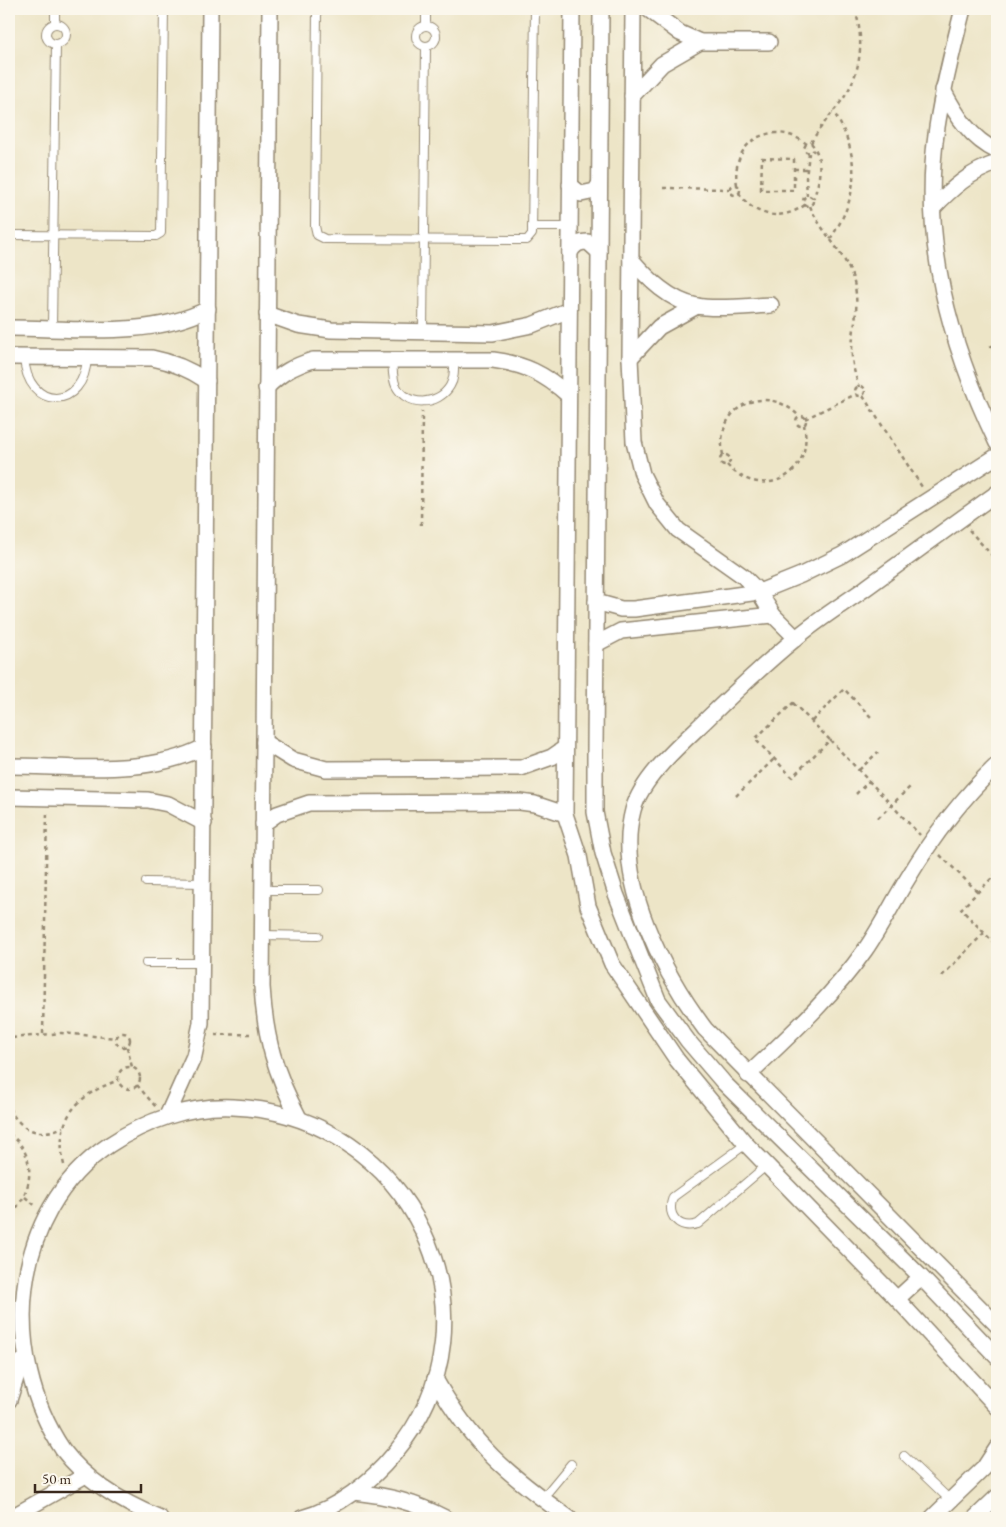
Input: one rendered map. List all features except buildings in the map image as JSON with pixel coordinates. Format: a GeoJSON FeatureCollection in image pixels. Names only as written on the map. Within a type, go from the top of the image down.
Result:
{"type":"FeatureCollection","features":[{"type":"Feature","properties":{"kind":"street"},"geometry":{"type":"LineString","coordinates":[[166,1117],[194,1056],[202,1022],[210,9]]}},
{"type":"Feature","properties":{"kind":"street"},"geometry":{"type":"LineString","coordinates":[[270,9],[262,935],[264,1022],[271,1055],[282,1088],[299,1118]]}},
{"type":"Feature","properties":{"kind":"street"},"geometry":{"type":"LineString","coordinates":[[572,9],[565,814],[579,856],[588,906],[612,964],[677,1060],[746,1144],[897,1299],[997,1407]]}},
{"type":"Feature","properties":{"kind":"street"},"geometry":{"type":"LineString","coordinates":[[601,9],[595,812],[603,853],[616,894],[658,1000],[688,1041],[724,1083],[921,1277],[997,1357]]}},
{"type":"Feature","properties":{"kind":"street"},"geometry":{"type":"LineString","coordinates":[[633,9],[630,358],[634,442],[642,474],[657,504],[678,530],[743,576],[759,592],[773,615],[796,638]]}},
{"type":"Feature","properties":{"kind":"street"},"geometry":{"type":"LineString","coordinates":[[648,9],[680,33],[700,42],[769,42]]}},
{"type":"Feature","properties":{"kind":"street"},"geometry":{"type":"LineString","coordinates":[[963,9],[943,90],[935,149],[933,208],[941,284],[952,333],[966,373],[997,443]]}},
{"type":"Feature","properties":{"kind":"street"},"geometry":{"type":"LineString","coordinates":[[632,96],[662,64],[700,42]]}},
{"type":"Feature","properties":{"kind":"street"},"geometry":{"type":"LineString","coordinates":[[943,90],[954,113],[970,132],[997,151]]}},
{"type":"Feature","properties":{"kind":"street"},"geometry":{"type":"LineString","coordinates":[[933,208],[950,190],[969,176],[997,163]]}},
{"type":"Feature","properties":{"kind":"street"},"geometry":{"type":"LineString","coordinates":[[570,185],[581,194],[595,191],[599,186]]}},
{"type":"Feature","properties":{"kind":"street"},"geometry":{"type":"LineString","coordinates":[[570,252],[574,246],[588,242],[598,252]]}},
{"type":"Feature","properties":{"kind":"street"},"geometry":{"type":"LineString","coordinates":[[631,259],[644,275],[660,288],[678,299],[697,306],[771,305]]}},
{"type":"Feature","properties":{"kind":"street"},"geometry":{"type":"LineString","coordinates":[[630,358],[659,327],[697,306]]}},
{"type":"Feature","properties":{"kind":"street"},"geometry":{"type":"LineString","coordinates":[[9,328],[153,328],[190,318],[208,309]]}},
{"type":"Feature","properties":{"kind":"street"},"geometry":{"type":"LineString","coordinates":[[267,314],[314,328],[423,332],[505,331],[532,325],[569,310]]}},
{"type":"Feature","properties":{"kind":"street"},"geometry":{"type":"LineString","coordinates":[[16,357],[152,358],[172,362],[190,370],[207,381]]}},
{"type":"Feature","properties":{"kind":"street"},"geometry":{"type":"LineString","coordinates":[[266,388],[279,375],[295,365],[313,360],[454,360],[514,362],[534,370],[553,381],[568,395]]}},
{"type":"Feature","properties":{"kind":"street"},"geometry":{"type":"LineString","coordinates":[[596,602],[621,609],[634,610],[759,592],[802,575],[842,555],[997,456]]}},
{"type":"Feature","properties":{"kind":"street"},"geometry":{"type":"LineString","coordinates":[[997,493],[796,638],[697,729],[663,763],[645,786],[633,808],[628,835],[638,898],[650,934],[665,968],[683,1000],[705,1029],[748,1075],[997,1325]]}},
{"type":"Feature","properties":{"kind":"street"},"geometry":{"type":"LineString","coordinates":[[596,644],[621,631],[773,615]]}},
{"type":"Feature","properties":{"kind":"street"},"geometry":{"type":"LineString","coordinates":[[264,742],[293,760],[326,769],[521,768],[544,760],[565,748]]}},
{"type":"Feature","properties":{"kind":"street"},"geometry":{"type":"LineString","coordinates":[[9,766],[149,766],[186,756],[204,747]]}},
{"type":"Feature","properties":{"kind":"street"},"geometry":{"type":"LineString","coordinates":[[748,1075],[822,1005],[843,980],[880,927],[929,844],[975,786],[997,765]]}},
{"type":"Feature","properties":{"kind":"street"},"geometry":{"type":"LineString","coordinates":[[9,797],[148,800],[168,804],[204,823]]}},
{"type":"Feature","properties":{"kind":"street"},"geometry":{"type":"LineString","coordinates":[[263,824],[277,814],[292,807],[326,802],[520,802],[543,806],[565,814]]}},
{"type":"Feature","properties":{"kind":"street"},"geometry":{"type":"LineString","coordinates":[[160,1518],[125,1504],[86,1475],[63,1451],[45,1424],[31,1394],[22,1362],[17,1324],[22,1276],[29,1248],[45,1213],[67,1182],[95,1154],[127,1133],[166,1117],[196,1110],[231,1107],[265,1110],[299,1118],[336,1135],[369,1158],[398,1188],[420,1222],[435,1259],[443,1299],[443,1339],[435,1379],[422,1412],[404,1442],[382,1470],[354,1492],[312,1516],[302,1518]]}},
{"type":"Feature","properties":{"kind":"street"},"geometry":{"type":"LineString","coordinates":[[897,1299],[921,1277]]}},
{"type":"Feature","properties":{"kind":"street"},"geometry":{"type":"LineString","coordinates":[[9,1400],[22,1362]]}},
{"type":"Feature","properties":{"kind":"street"},"geometry":{"type":"LineString","coordinates":[[435,1379],[451,1408],[480,1445],[516,1480],[568,1518]]}},
{"type":"Feature","properties":{"kind":"street"},"geometry":{"type":"LineString","coordinates":[[932,1518],[984,1468],[997,1448]]}},
{"type":"Feature","properties":{"kind":"street"},"geometry":{"type":"LineString","coordinates":[[10,1518],[86,1475]]}},
{"type":"Feature","properties":{"kind":"street"},"geometry":{"type":"LineString","coordinates":[[354,1492],[389,1496],[421,1506],[445,1518]]}},
{"type":"Feature","properties":{"kind":"street"},"geometry":{"type":"LineString","coordinates":[[975,1518],[997,1497]]}},
{"type":"Feature","properties":{"kind":"lane"},"geometry":{"type":"LineString","coordinates":[[55,9],[55,24]]}},
{"type":"Feature","properties":{"kind":"lane"},"geometry":{"type":"LineString","coordinates":[[9,235],[156,236],[161,233],[164,9]]}},
{"type":"Feature","properties":{"kind":"lane"},"geometry":{"type":"LineString","coordinates":[[317,9],[315,231],[317,235],[325,239],[527,240],[532,237],[535,9]]}},
{"type":"Feature","properties":{"kind":"lane"},"geometry":{"type":"LineString","coordinates":[[426,9],[426,26]]}},
{"type":"Feature","properties":{"kind":"lane"},"geometry":{"type":"LineString","coordinates":[[55,24],[60,25],[66,34],[61,43],[56,44],[51,43],[46,34],[47,29],[55,24]]}},
{"type":"Feature","properties":{"kind":"lane"},"geometry":{"type":"LineString","coordinates":[[426,26],[431,27],[436,36],[435,41],[426,46],[421,45],[416,36],[417,32],[426,26]]}},
{"type":"Feature","properties":{"kind":"lane"},"geometry":{"type":"LineString","coordinates":[[52,328],[56,44]]}},
{"type":"Feature","properties":{"kind":"lane"},"geometry":{"type":"LineString","coordinates":[[423,332],[426,46]]}},
{"type":"Feature","properties":{"kind":"lane"},"geometry":{"type":"LineString","coordinates":[[532,227],[570,227]]}},
{"type":"Feature","properties":{"kind":"lane"},"geometry":{"type":"LineString","coordinates":[[16,357],[28,382],[36,392],[48,397],[62,397],[74,392],[83,382],[87,357]]}},
{"type":"Feature","properties":{"kind":"lane"},"geometry":{"type":"LineString","coordinates":[[392,359],[396,385],[402,394],[411,400],[422,402],[439,397],[451,385],[454,360]]}},
{"type":"Feature","properties":{"kind":"lane"},"geometry":{"type":"LineString","coordinates":[[146,882],[203,882]]}},
{"type":"Feature","properties":{"kind":"lane"},"geometry":{"type":"LineString","coordinates":[[263,890],[319,890]]}},
{"type":"Feature","properties":{"kind":"lane"},"geometry":{"type":"LineString","coordinates":[[262,935],[318,936]]}},
{"type":"Feature","properties":{"kind":"lane"},"geometry":{"type":"LineString","coordinates":[[146,963],[202,963]]}},
{"type":"Feature","properties":{"kind":"lane"},"geometry":{"type":"LineString","coordinates":[[746,1144],[674,1197],[670,1205],[671,1213],[675,1220],[682,1225],[698,1224],[767,1165]]}},
{"type":"Feature","properties":{"kind":"lane"},"geometry":{"type":"LineString","coordinates":[[904,1456],[950,1501]]}},
{"type":"Feature","properties":{"kind":"lane"},"geometry":{"type":"LineString","coordinates":[[542,1499],[571,1464]]}},
{"type":"Feature","properties":{"kind":"path"},"geometry":{"type":"LineString","coordinates":[[810,206],[805,205],[782,216],[765,214],[750,206],[739,194],[740,189],[737,185],[736,167],[738,158],[749,144],[764,134],[782,132],[791,134],[807,144],[811,143],[851,85],[859,63],[861,40],[855,9]]}},
{"type":"Feature","properties":{"kind":"path"},"geometry":{"type":"LineString","coordinates":[[830,239],[848,209],[854,175],[849,141],[833,111]]}},
{"type":"Feature","properties":{"kind":"path"},"geometry":{"type":"LineString","coordinates":[[811,143],[820,174],[810,206],[815,218],[841,252],[854,284],[857,319],[852,349],[852,362],[858,387],[855,390],[856,394]]}},
{"type":"Feature","properties":{"kind":"path"},"geometry":{"type":"LineString","coordinates":[[805,205],[804,199],[808,196],[806,169],[808,153],[805,150],[807,144]]}},
{"type":"Feature","properties":{"kind":"path"},"geometry":{"type":"LineString","coordinates":[[808,153],[814,150]]}},
{"type":"Feature","properties":{"kind":"path"},"geometry":{"type":"LineString","coordinates":[[762,158],[794,159],[794,169],[794,190],[761,190],[762,158]]}},
{"type":"Feature","properties":{"kind":"path"},"geometry":{"type":"LineString","coordinates":[[794,169],[806,169]]}},
{"type":"Feature","properties":{"kind":"path"},"geometry":{"type":"LineString","coordinates":[[663,188],[730,189],[737,185]]}},
{"type":"Feature","properties":{"kind":"path"},"geometry":{"type":"LineString","coordinates":[[730,189],[732,194],[739,194]]}},
{"type":"Feature","properties":{"kind":"path"},"geometry":{"type":"LineString","coordinates":[[808,196],[813,199]]}},
{"type":"Feature","properties":{"kind":"path"},"geometry":{"type":"LineString","coordinates":[[990,347],[997,344]]}},
{"type":"Feature","properties":{"kind":"path"},"geometry":{"type":"LineString","coordinates":[[858,387],[865,389],[863,396]]}},
{"type":"Feature","properties":{"kind":"path"},"geometry":{"type":"LineString","coordinates":[[805,419],[856,394],[863,396],[930,498]]}},
{"type":"Feature","properties":{"kind":"path"},"geometry":{"type":"LineString","coordinates":[[764,399],[774,400],[783,403],[805,419],[806,436],[802,458],[796,467],[783,478],[766,483],[755,482],[744,479],[727,465],[721,463],[720,460],[723,455],[721,445],[725,426],[730,417],[744,404],[764,399]]}},
{"type":"Feature","properties":{"kind":"path"},"geometry":{"type":"LineString","coordinates":[[421,525],[422,402]]}},
{"type":"Feature","properties":{"kind":"path"},"geometry":{"type":"LineString","coordinates":[[799,416],[796,423],[804,425]]}},
{"type":"Feature","properties":{"kind":"path"},"geometry":{"type":"LineString","coordinates":[[723,455],[729,457],[730,460],[727,465]]}},
{"type":"Feature","properties":{"kind":"path"},"geometry":{"type":"LineString","coordinates":[[959,520],[997,559]]}},
{"type":"Feature","properties":{"kind":"path"},"geometry":{"type":"LineString","coordinates":[[812,721],[844,689],[871,717]]}},
{"type":"Feature","properties":{"kind":"path"},"geometry":{"type":"LineString","coordinates":[[830,740],[792,777],[755,740],[793,702],[812,721],[869,781],[891,805],[978,892]]}},
{"type":"Feature","properties":{"kind":"path"},"geometry":{"type":"LineString","coordinates":[[858,770],[878,752]]}},
{"type":"Feature","properties":{"kind":"path"},"geometry":{"type":"LineString","coordinates":[[736,796],[774,759]]}},
{"type":"Feature","properties":{"kind":"path"},"geometry":{"type":"LineString","coordinates":[[856,794],[869,781]]}},
{"type":"Feature","properties":{"kind":"path"},"geometry":{"type":"LineString","coordinates":[[878,818],[910,786]]}},
{"type":"Feature","properties":{"kind":"path"},"geometry":{"type":"LineString","coordinates":[[43,1034],[47,798]]}},
{"type":"Feature","properties":{"kind":"path"},"geometry":{"type":"LineString","coordinates":[[997,874],[961,909],[997,946]]}},
{"type":"Feature","properties":{"kind":"path"},"geometry":{"type":"LineString","coordinates":[[942,976],[984,933]]}},
{"type":"Feature","properties":{"kind":"path"},"geometry":{"type":"LineString","coordinates":[[9,1026],[12,1038],[9,1044]]}},
{"type":"Feature","properties":{"kind":"path"},"geometry":{"type":"LineString","coordinates":[[12,1038],[43,1034],[80,1034],[116,1038],[120,1034],[127,1035],[130,1041],[127,1047],[132,1067],[140,1075],[137,1086]]}},
{"type":"Feature","properties":{"kind":"path"},"geometry":{"type":"LineString","coordinates":[[215,1035],[250,1034]]}},
{"type":"Feature","properties":{"kind":"path"},"geometry":{"type":"LineString","coordinates":[[116,1038],[117,1045],[127,1047]]}},
{"type":"Feature","properties":{"kind":"path"},"geometry":{"type":"LineString","coordinates":[[67,1182],[60,1147],[63,1126],[73,1109],[86,1096],[102,1086],[118,1080],[122,1070],[132,1067]]}},
{"type":"Feature","properties":{"kind":"path"},"geometry":{"type":"LineString","coordinates":[[118,1080],[126,1088],[137,1086]]}},
{"type":"Feature","properties":{"kind":"path"},"geometry":{"type":"LineString","coordinates":[[137,1086],[166,1117]]}},
{"type":"Feature","properties":{"kind":"path"},"geometry":{"type":"LineString","coordinates":[[9,1108],[18,1123],[28,1130],[40,1133],[52,1132],[63,1126]]}},
{"type":"Feature","properties":{"kind":"path"},"geometry":{"type":"LineString","coordinates":[[9,1134],[24,1150],[29,1165],[30,1181],[25,1197],[9,1215]]}}]}
